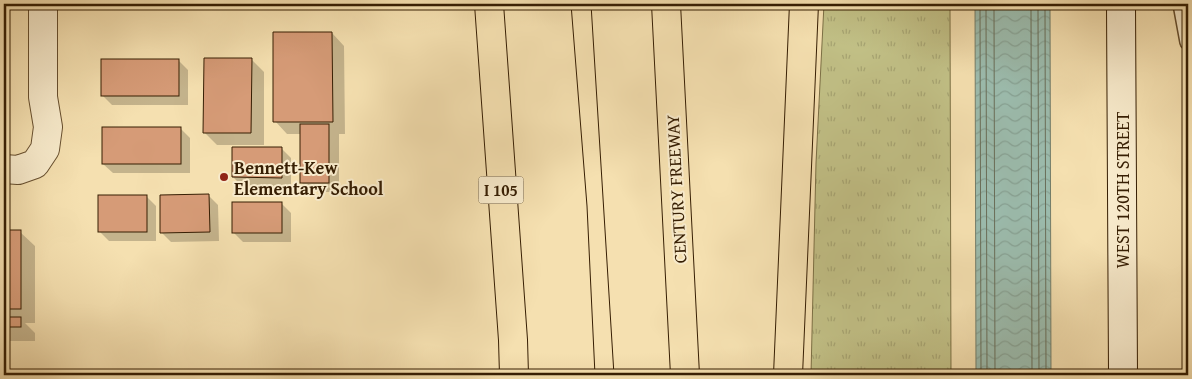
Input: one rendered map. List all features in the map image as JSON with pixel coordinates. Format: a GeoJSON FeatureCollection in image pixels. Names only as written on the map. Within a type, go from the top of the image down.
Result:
{"type":"FeatureCollection","features":[{"type":"Feature","properties":{"kind":"highway"},"geometry":{"type":"LineString","coordinates":[[473,4],[493,82]]}},
{"type":"Feature","properties":{"kind":"highway","name":"I 105"},"geometry":{"type":"LineString","coordinates":[[489,4],[514,375]]}},
{"type":"Feature","properties":{"kind":"highway","name":"CENTURY FREEWAY"},"geometry":{"type":"LineString","coordinates":[[666,4],[685,375]]}},
{"type":"Feature","properties":{"kind":"highway"},"geometry":{"type":"LineString","coordinates":[[788,375],[804,4]]}},
{"type":"Feature","properties":{"kind":"main road"},"geometry":{"type":"LineString","coordinates":[[4,169],[18,170],[35,164],[45,149],[48,128],[43,97],[42,4]]}},
{"type":"Feature","properties":{"kind":"main road","name":"WEST 120TH STREET"},"geometry":{"type":"LineString","coordinates":[[1121,4],[1123,375]]}},
{"type":"Feature","properties":{"kind":"lane"},"geometry":{"type":"LineString","coordinates":[[1181,4],[1188,42]]}},
{"type":"Feature","properties":{"kind":"green space"},"geometry":{"type":"Polygon","coordinates":[[[824,4],[950,4],[951,375],[811,375],[816,163],[824,4]]]}},
{"type":"Feature","properties":{"kind":"water"},"geometry":{"type":"Polygon","coordinates":[[[975,4],[1050,4],[1051,375],[976,375],[975,4]]]}},
{"type":"Feature","properties":{"kind":"building"},"geometry":{"type":"Polygon","coordinates":[[[273,32],[332,32],[333,122],[273,122],[273,32]]]}},
{"type":"Feature","properties":{"kind":"building"},"geometry":{"type":"Polygon","coordinates":[[[204,58],[252,58],[251,133],[203,133],[204,58]]]}},
{"type":"Feature","properties":{"kind":"building"},"geometry":{"type":"Polygon","coordinates":[[[101,59],[179,59],[179,96],[101,96],[101,59]]]}},
{"type":"Feature","properties":{"kind":"building"},"geometry":{"type":"Polygon","coordinates":[[[300,124],[329,124],[329,183],[300,183],[300,124]]]}},
{"type":"Feature","properties":{"kind":"building"},"geometry":{"type":"Polygon","coordinates":[[[102,127],[181,127],[181,164],[102,164],[102,127]]]}},
{"type":"Feature","properties":{"kind":"building"},"geometry":{"type":"Polygon","coordinates":[[[232,147],[282,147],[282,178],[232,177],[232,147]]]}},
{"type":"Feature","properties":{"kind":"building"},"geometry":{"type":"Polygon","coordinates":[[[209,194],[210,232],[160,233],[160,195],[209,194]]]}},
{"type":"Feature","properties":{"kind":"building"},"geometry":{"type":"Polygon","coordinates":[[[98,195],[147,195],[147,232],[98,232],[98,195]]]}},
{"type":"Feature","properties":{"kind":"building"},"geometry":{"type":"Polygon","coordinates":[[[232,202],[282,202],[282,233],[232,233],[232,202]]]}},
{"type":"Feature","properties":{"kind":"building"},"geometry":{"type":"Polygon","coordinates":[[[4,230],[21,230],[21,309],[4,309],[4,230]]]}},
{"type":"Feature","properties":{"kind":"building"},"geometry":{"type":"Polygon","coordinates":[[[4,317],[21,317],[21,327],[4,327],[4,317]]]}},
{"type":"Feature","properties":{"kind":"tram line"},"geometry":{"type":"LineString","coordinates":[[571,4],[587,206],[595,375]]}},
{"type":"Feature","properties":{"kind":"tram line"},"geometry":{"type":"LineString","coordinates":[[591,4],[614,375]]}},
{"type":"Feature","properties":{"kind":"place","name":"Bennett-Kew Elementary School"},"geometry":{"type":"Point","coordinates":[224,177]}}]}
